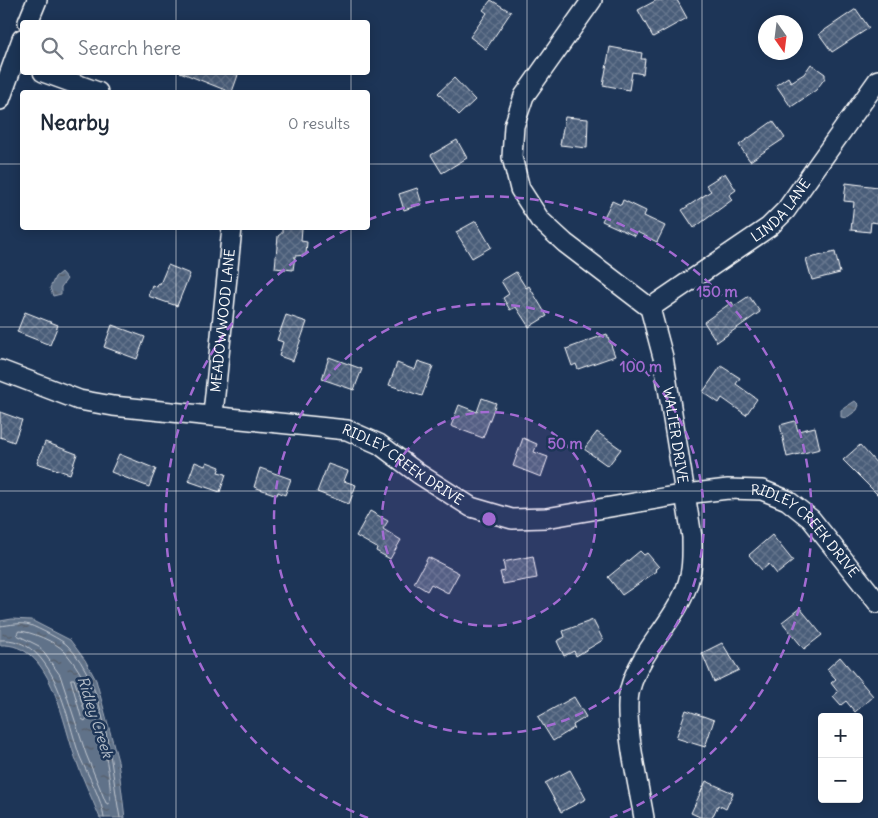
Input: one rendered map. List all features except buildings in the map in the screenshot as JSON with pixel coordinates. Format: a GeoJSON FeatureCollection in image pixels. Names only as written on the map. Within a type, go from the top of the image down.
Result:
{"type":"FeatureCollection","features":[{"type":"Feature","properties":{"kind":"street"},"geometry":{"type":"LineString","coordinates":[[29,20],[37,0]]}},
{"type":"Feature","properties":{"kind":"street"},"geometry":{"type":"LineString","coordinates":[[592,0],[524,96],[514,126],[512,157],[520,189],[540,220],[565,243],[650,308]]}},
{"type":"Feature","properties":{"kind":"street"},"geometry":{"type":"LineString","coordinates":[[0,100],[12,61],[20,43]]}},
{"type":"Feature","properties":{"kind":"street"},"geometry":{"type":"LineString","coordinates":[[51,75],[92,90]]}},
{"type":"Feature","properties":{"kind":"street","name":"LINDA LANE"},"geometry":{"type":"LineString","coordinates":[[650,308],[769,227],[786,210],[878,80]]}},
{"type":"Feature","properties":{"kind":"street","name":"MEADOWWOOD LANE"},"geometry":{"type":"LineString","coordinates":[[213,414],[232,230]]}},
{"type":"Feature","properties":{"kind":"street","name":"WALTER DRIVE"},"geometry":{"type":"LineString","coordinates":[[644,818],[628,713],[629,691],[635,673],[651,645],[674,612],[690,576],[692,537],[663,357],[650,308]]}},
{"type":"Feature","properties":{"kind":"street","name":"RIDLEY CREEK DRIVE"},"geometry":{"type":"LineString","coordinates":[[0,370],[79,400],[113,406],[213,414],[347,430],[379,444],[419,474],[471,507],[512,519],[546,518],[686,494],[728,489],[762,490],[787,500],[811,519],[878,603]]}},
{"type":"Feature","properties":{"kind":"water"},"geometry":{"type":"Polygon","coordinates":[[[61,272],[67,279],[61,287],[61,294],[53,296],[50,288],[55,277],[61,272]]]}},
{"type":"Feature","properties":{"kind":"water"},"geometry":{"type":"Polygon","coordinates":[[[855,401],[859,405],[857,410],[846,418],[841,417],[841,410],[855,401]]]}},
{"type":"Feature","properties":{"kind":"water","name":"Ridley Creek"},"geometry":{"type":"Polygon","coordinates":[[[12,619],[31,620],[70,640],[85,660],[96,680],[118,761],[125,818],[100,818],[78,765],[52,686],[43,670],[31,656],[17,647],[0,645],[0,621],[12,619]]]}}]}
